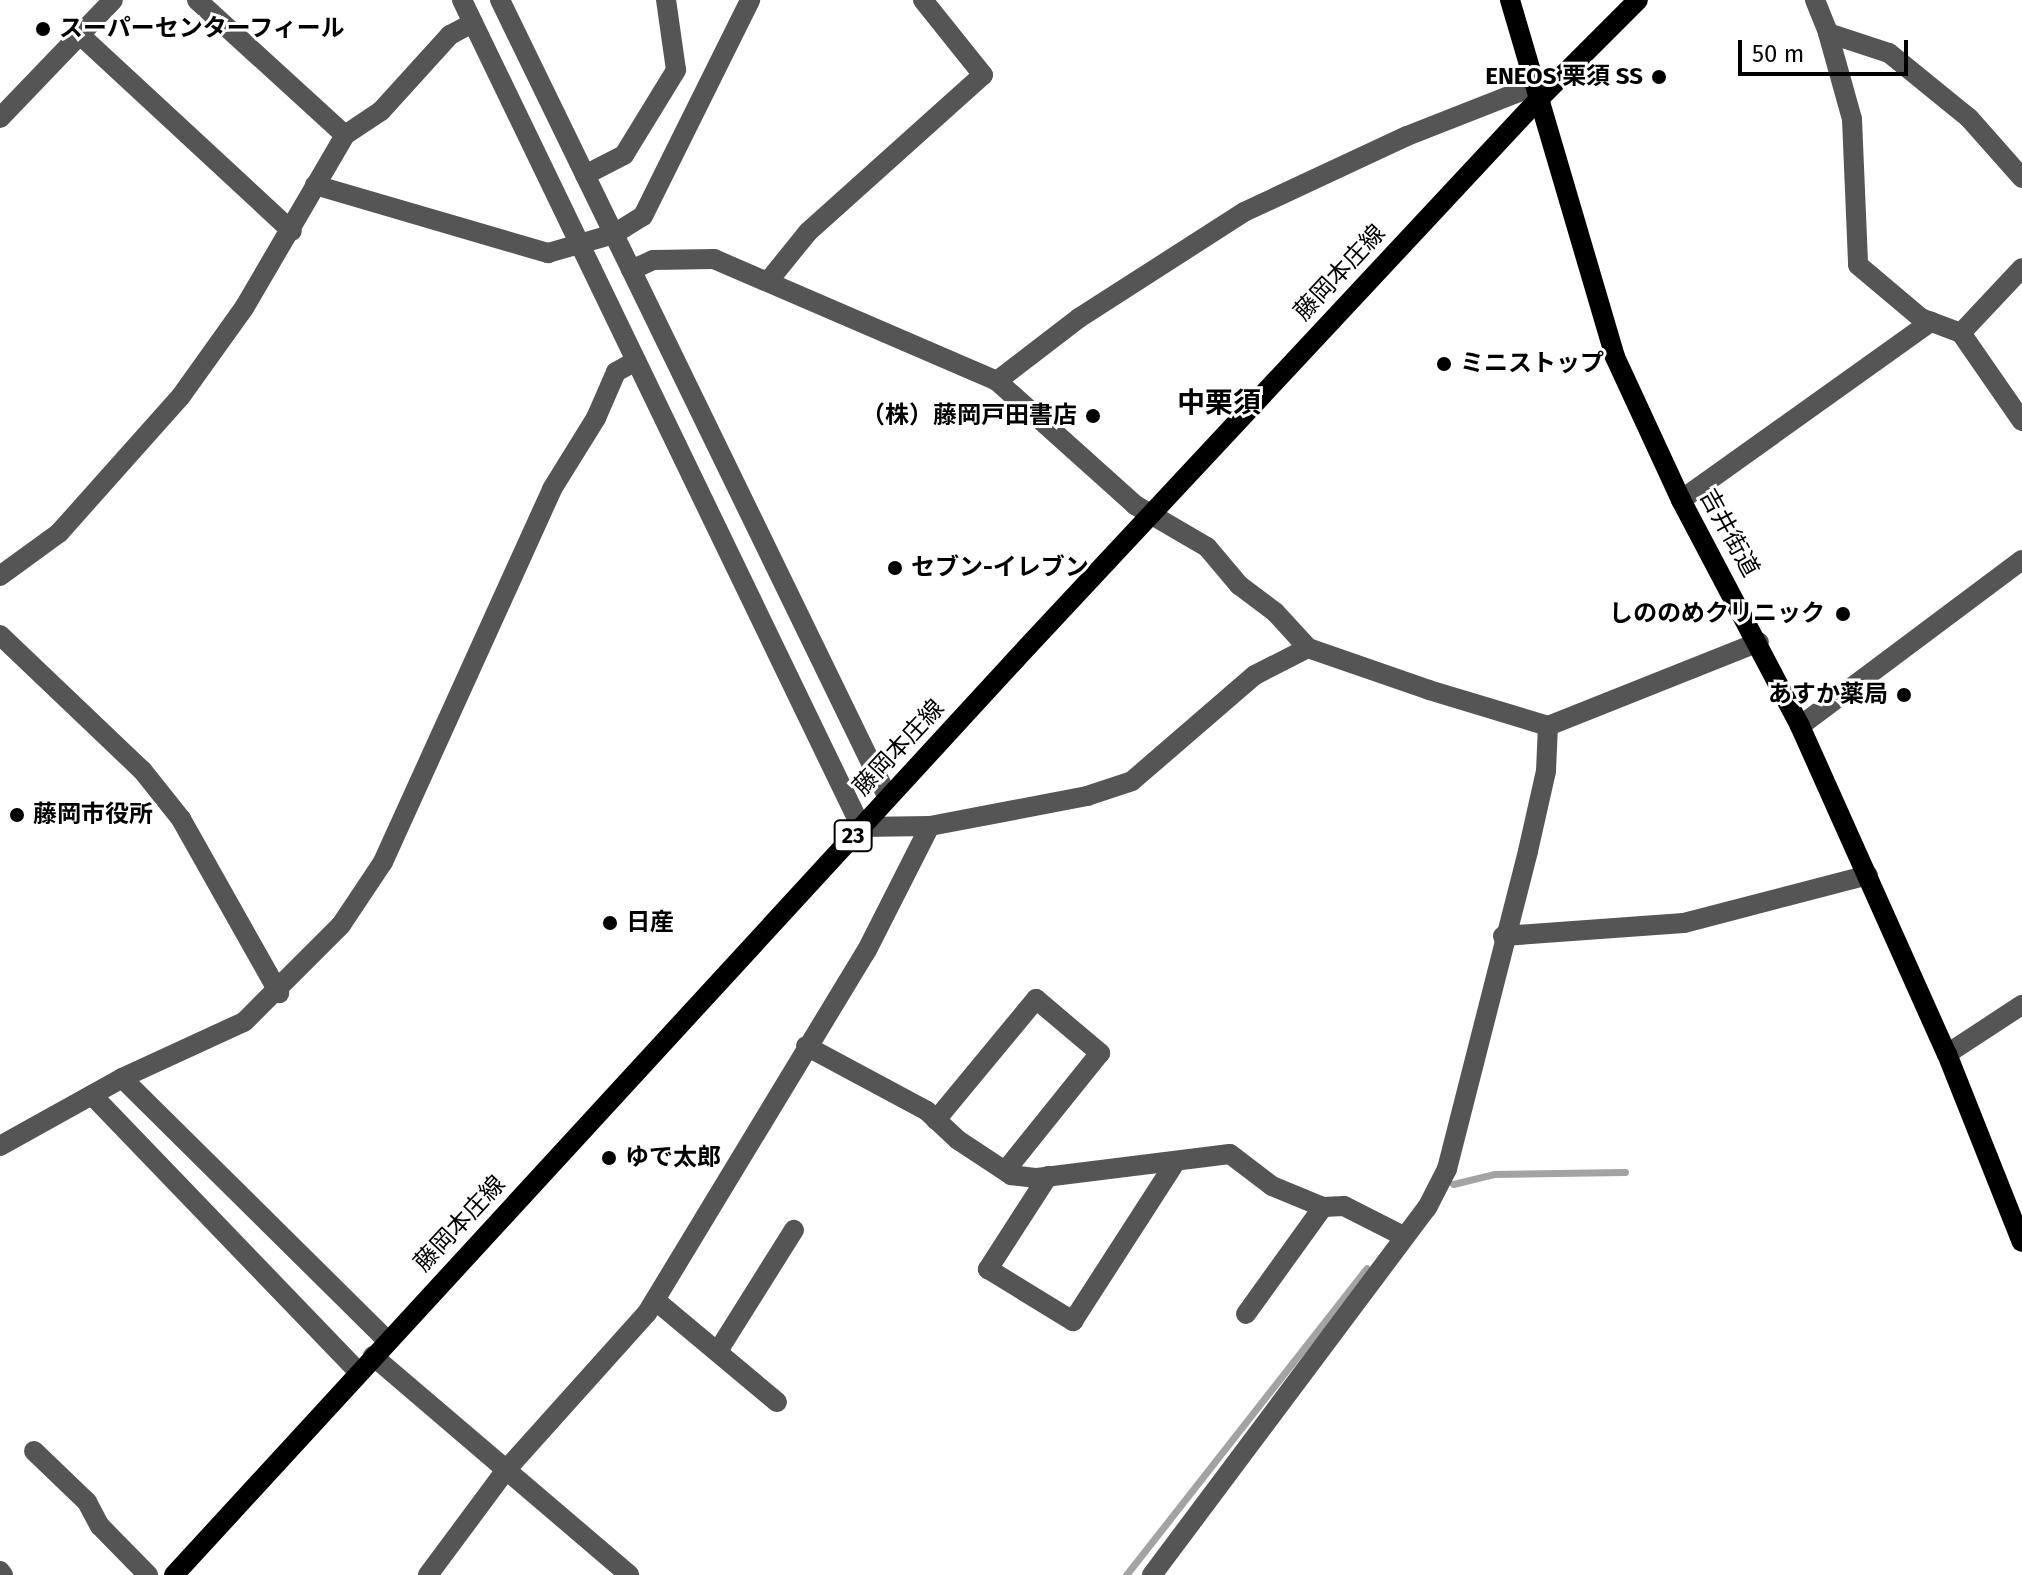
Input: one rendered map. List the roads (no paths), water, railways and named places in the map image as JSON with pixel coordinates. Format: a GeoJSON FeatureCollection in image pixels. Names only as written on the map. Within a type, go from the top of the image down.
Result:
{"type":"FeatureCollection","features":[{"type":"Feature","properties":{"kind":"main road","name":"吉井街道"},"geometry":{"type":"LineString","coordinates":[[1510,0],[1534,94],[1615,357],[1681,500],[1759,642],[1800,726],[1947,1054],[2022,1242]]}},
{"type":"Feature","properties":{"kind":"main road","name":"藤岡本庄線"},"geometry":{"type":"LineString","coordinates":[[174,1575],[1534,94],[1638,0]]}},
{"type":"Feature","properties":{"kind":"street"},"geometry":{"type":"LineString","coordinates":[[0,118],[113,0]]}},
{"type":"Feature","properties":{"kind":"street"},"geometry":{"type":"LineString","coordinates":[[197,0],[345,135]]}},
{"type":"Feature","properties":{"kind":"street"},"geometry":{"type":"LineString","coordinates":[[462,0],[861,827],[930,826],[1087,796],[1132,781],[1255,675],[1308,648]]}},
{"type":"Feature","properties":{"kind":"street"},"geometry":{"type":"LineString","coordinates":[[500,0],[888,798]]}},
{"type":"Feature","properties":{"kind":"street"},"geometry":{"type":"LineString","coordinates":[[585,175],[624,155],[676,70],[666,0]]}},
{"type":"Feature","properties":{"kind":"street"},"geometry":{"type":"LineString","coordinates":[[315,185],[548,253],[578,241],[614,234],[643,216],[750,0]]}},
{"type":"Feature","properties":{"kind":"street"},"geometry":{"type":"LineString","coordinates":[[770,279],[808,232],[983,75],[923,0]]}},
{"type":"Feature","properties":{"kind":"street"},"geometry":{"type":"LineString","coordinates":[[1815,0],[1828,33],[1852,119],[1858,265],[1931,322],[1961,333],[2022,421]]}},
{"type":"Feature","properties":{"kind":"street"},"geometry":{"type":"LineString","coordinates":[[0,576],[59,533],[181,396],[292,231],[345,135],[381,111],[450,35],[473,23]]}},
{"type":"Feature","properties":{"kind":"street"},"geometry":{"type":"LineString","coordinates":[[1828,33],[1889,53],[1969,118],[2022,178]]}},
{"type":"Feature","properties":{"kind":"street"},"geometry":{"type":"LineString","coordinates":[[79,34],[292,231]]}},
{"type":"Feature","properties":{"kind":"street"},"geometry":{"type":"LineString","coordinates":[[997,381],[1079,318],[1244,212],[1407,136],[1534,94]]}},
{"type":"Feature","properties":{"kind":"street"},"geometry":{"type":"LineString","coordinates":[[631,270],[653,260],[714,259],[770,279],[818,308],[997,381],[1149,516],[1207,547],[1239,585],[1275,612],[1308,648],[1548,726],[1759,642]]}},
{"type":"Feature","properties":{"kind":"street"},"geometry":{"type":"LineString","coordinates":[[1961,333],[2022,268]]}},
{"type":"Feature","properties":{"kind":"street"},"geometry":{"type":"LineString","coordinates":[[1681,500],[1931,322]]}},
{"type":"Feature","properties":{"kind":"street"},"geometry":{"type":"LineString","coordinates":[[0,1146],[122,1078],[244,1022],[279,993],[341,925],[383,862],[552,489],[596,418],[616,372],[636,361]]}},
{"type":"Feature","properties":{"kind":"street"},"geometry":{"type":"LineString","coordinates":[[1800,726],[2022,560]]}},
{"type":"Feature","properties":{"kind":"street"},"geometry":{"type":"LineString","coordinates":[[0,635],[142,770],[181,819],[279,993]]}},
{"type":"Feature","properties":{"kind":"street"},"geometry":{"type":"LineString","coordinates":[[1152,1575],[1405,1237],[1447,1169],[1543,784],[1548,726]]}},
{"type":"Feature","properties":{"kind":"street"},"geometry":{"type":"LineString","coordinates":[[428,1575],[506,1470],[655,1300],[806,1046],[867,950],[930,826]]}},
{"type":"Feature","properties":{"kind":"street"},"geometry":{"type":"LineString","coordinates":[[1503,936],[1684,923],[1868,875]]}},
{"type":"Feature","properties":{"kind":"street"},"geometry":{"type":"LineString","coordinates":[[936,1120],[1036,999],[1100,1053],[1006,1170]]}},
{"type":"Feature","properties":{"kind":"street"},"geometry":{"type":"LineString","coordinates":[[1947,1054],[2022,1005]]}},
{"type":"Feature","properties":{"kind":"street"},"geometry":{"type":"LineString","coordinates":[[806,1046],[936,1120],[1006,1170],[1048,1176],[1230,1154],[1272,1186],[1323,1207],[1344,1206],[1405,1237]]}},
{"type":"Feature","properties":{"kind":"street"},"geometry":{"type":"LineString","coordinates":[[122,1078],[388,1341]]}},
{"type":"Feature","properties":{"kind":"street"},"geometry":{"type":"LineString","coordinates":[[92,1095],[366,1364],[506,1470],[629,1575]]}},
{"type":"Feature","properties":{"kind":"street"},"geometry":{"type":"LineString","coordinates":[[1048,1176],[988,1269],[1073,1321],[1176,1161]]}},
{"type":"Feature","properties":{"kind":"street"},"geometry":{"type":"LineString","coordinates":[[1246,1314],[1323,1207]]}},
{"type":"Feature","properties":{"kind":"street"},"geometry":{"type":"LineString","coordinates":[[718,1351],[794,1230]]}},
{"type":"Feature","properties":{"kind":"street"},"geometry":{"type":"LineString","coordinates":[[655,1300],[777,1402]]}},
{"type":"Feature","properties":{"kind":"street"},"geometry":{"type":"LineString","coordinates":[[34,1451],[87,1502],[100,1526],[148,1575]]}},
{"type":"Feature","properties":{"kind":"waterway"},"geometry":{"type":"LineString","coordinates":[[1453,1184],[1494,1174],[1625,1172]]}},
{"type":"Feature","properties":{"kind":"waterway"},"geometry":{"type":"LineString","coordinates":[[1126,1575],[1367,1268]]}},
{"type":"Feature","properties":{"kind":"place","name":"スーパーセンターフィール"},"geometry":{"type":"Point","coordinates":[43,29]}},
{"type":"Feature","properties":{"kind":"place","name":"ENEOS 栗須 SS"},"geometry":{"type":"Point","coordinates":[1659,77]}},
{"type":"Feature","properties":{"kind":"place","name":"ミニストップ"},"geometry":{"type":"Point","coordinates":[1444,364]}},
{"type":"Feature","properties":{"kind":"place","name":"（株）藤岡戸田書店"},"geometry":{"type":"Point","coordinates":[1093,416]}},
{"type":"Feature","properties":{"kind":"place","name":"セブン-イレブン"},"geometry":{"type":"Point","coordinates":[895,568]}},
{"type":"Feature","properties":{"kind":"place","name":"しののめクリニック"},"geometry":{"type":"Point","coordinates":[1843,614]}},
{"type":"Feature","properties":{"kind":"place","name":"あすか薬局"},"geometry":{"type":"Point","coordinates":[1904,695]}},
{"type":"Feature","properties":{"kind":"place","name":"藤岡市役所"},"geometry":{"type":"Point","coordinates":[17,815]}},
{"type":"Feature","properties":{"kind":"place","name":"日産"},"geometry":{"type":"Point","coordinates":[610,923]}},
{"type":"Feature","properties":{"kind":"place","name":"ゆで太郎"},"geometry":{"type":"Point","coordinates":[609,1158]}},
{"type":"Feature","properties":{"kind":"district","name":"中栗須"},"geometry":{"type":"Point","coordinates":[1219,403]}}]}
